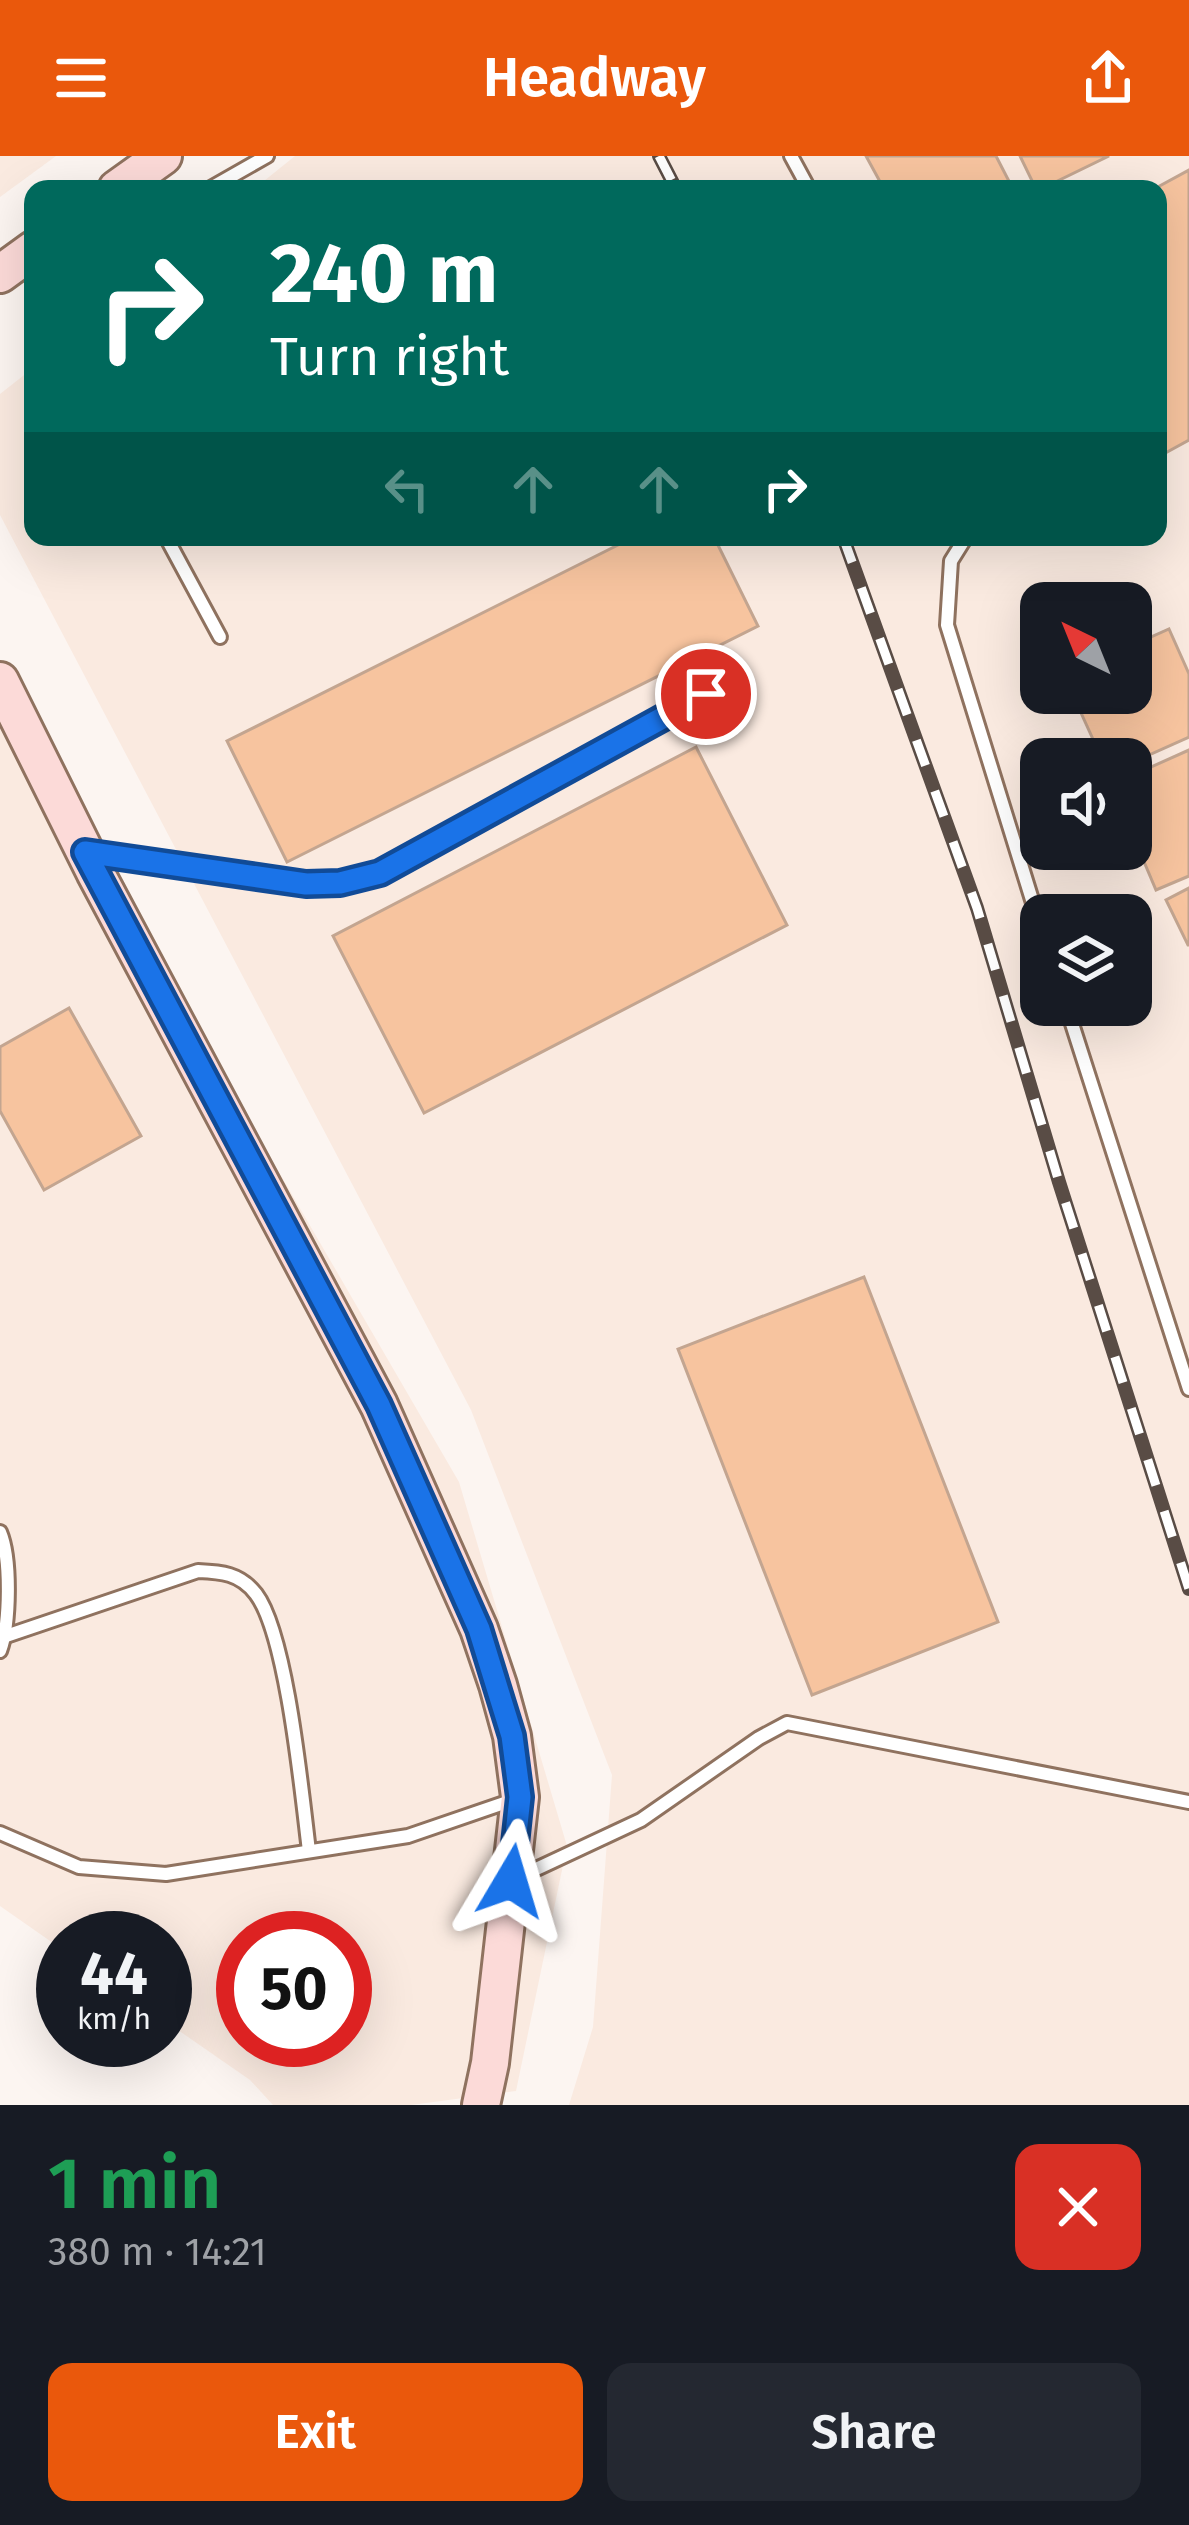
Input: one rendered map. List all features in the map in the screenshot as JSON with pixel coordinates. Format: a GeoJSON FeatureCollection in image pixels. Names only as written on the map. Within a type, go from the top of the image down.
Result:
{"type":"FeatureCollection","features":[{"type":"Feature","properties":{"kind":"main road"},"geometry":{"type":"LineString","coordinates":[[130,180],[163,156]]}},
{"type":"Feature","properties":{"kind":"main road"},"geometry":{"type":"LineString","coordinates":[[0,681],[85,852],[379,1405],[479,1629],[507,1719],[520,1797],[490,2063],[481,2105]]}},
{"type":"Feature","properties":{"kind":"lane"},"geometry":{"type":"LineString","coordinates":[[225,180],[267,156]]}},
{"type":"Feature","properties":{"kind":"lane"},"geometry":{"type":"LineString","coordinates":[[171,546],[220,637]]}},
{"type":"Feature","properties":{"kind":"lane"},"geometry":{"type":"LineString","coordinates":[[960,546],[951,561],[947,625],[1030,894]]}},
{"type":"Feature","properties":{"kind":"lane"},"geometry":{"type":"LineString","coordinates":[[85,852],[306,884],[380,873],[706,694]]}},
{"type":"Feature","properties":{"kind":"lane"},"geometry":{"type":"LineString","coordinates":[[1073,1026],[1189,1389]]}},
{"type":"Feature","properties":{"kind":"lane"},"geometry":{"type":"LineString","coordinates":[[0,1532],[6,1546],[6,1636],[0,1651]]}},
{"type":"Feature","properties":{"kind":"lane"},"geometry":{"type":"LineString","coordinates":[[6,1636],[198,1571],[231,1573],[257,1594],[276,1642],[309,1851]]}},
{"type":"Feature","properties":{"kind":"lane"},"geometry":{"type":"LineString","coordinates":[[511,1881],[641,1820],[787,1723],[1189,1802]]}},
{"type":"Feature","properties":{"kind":"lane"},"geometry":{"type":"LineString","coordinates":[[0,1833],[80,1867],[166,1874],[408,1836],[520,1797]]}},
{"type":"Feature","properties":{"kind":"shaded area"},"geometry":{"type":"Polygon","coordinates":[[[0,156],[56,156],[0,197],[0,156]]]}},
{"type":"Feature","properties":{"kind":"shaded area"},"geometry":{"type":"Polygon","coordinates":[[[295,156],[1189,156],[1189,2105],[569,2105],[593,2027],[612,1775],[471,1410],[0,515],[0,394],[24,375],[24,546],[1167,546],[1167,180],[265,180],[295,156]]]}},
{"type":"Feature","properties":{"kind":"shaded area"},"geometry":{"type":"Polygon","coordinates":[[[0,692],[459,1482],[567,1846],[516,2091],[411,2105],[273,2105],[231,2067],[372,2067],[372,1911],[216,1911],[216,2056],[192,2040],[192,1911],[36,1911],[36,1931],[0,1906],[0,692]]]}},
{"type":"Feature","properties":{"kind":"building"},"geometry":{"type":"Polygon","coordinates":[[[866,156],[996,156],[1008,180],[879,180],[866,156]]]}},
{"type":"Feature","properties":{"kind":"building"},"geometry":{"type":"Polygon","coordinates":[[[1020,156],[1109,156],[1060,180],[1032,180],[1020,156]]]}},
{"type":"Feature","properties":{"kind":"building"},"geometry":{"type":"Polygon","coordinates":[[[1189,170],[1189,440],[1167,452],[1167,182],[1189,170]]]}},
{"type":"Feature","properties":{"kind":"building"},"geometry":{"type":"Polygon","coordinates":[[[616,546],[718,546],[758,626],[287,862],[227,741],[616,546]]]}},
{"type":"Feature","properties":{"kind":"building"},"geometry":{"type":"Polygon","coordinates":[[[1169,629],[1189,674],[1189,737],[1152,754],[1152,738],[1092,738],[1082,714],[1152,714],[1152,637],[1169,629]]]}},
{"type":"Feature","properties":{"kind":"building"},"geometry":{"type":"Polygon","coordinates":[[[696,747],[787,925],[424,1113],[333,936],[696,747]]]}},
{"type":"Feature","properties":{"kind":"building"},"geometry":{"type":"Polygon","coordinates":[[[1189,750],[1189,876],[1156,890],[1148,870],[1152,870],[1152,767],[1189,750]]]}},
{"type":"Feature","properties":{"kind":"building"},"geometry":{"type":"Polygon","coordinates":[[[1189,888],[1189,945],[1188,945],[1166,900],[1189,888]]]}},
{"type":"Feature","properties":{"kind":"building"},"geometry":{"type":"Polygon","coordinates":[[[69,1008],[141,1136],[44,1190],[0,1111],[0,1047],[69,1008]]]}},
{"type":"Feature","properties":{"kind":"building"},"geometry":{"type":"Polygon","coordinates":[[[864,1277],[998,1622],[812,1695],[678,1349],[864,1277]]]}},
{"type":"Feature","properties":{"kind":"railway"},"geometry":{"type":"LineString","coordinates":[[659,156],[671,180]]}},
{"type":"Feature","properties":{"kind":"railway"},"geometry":{"type":"LineString","coordinates":[[846,546],[977,908],[1189,1589]]}},
{"type":"Feature","properties":{"kind":"route"},"geometry":{"type":"LineString","coordinates":[[511,1881],[520,1797],[512,1736],[479,1629],[379,1405],[85,852],[306,884],[340,883],[380,873],[706,694]]}}]}
